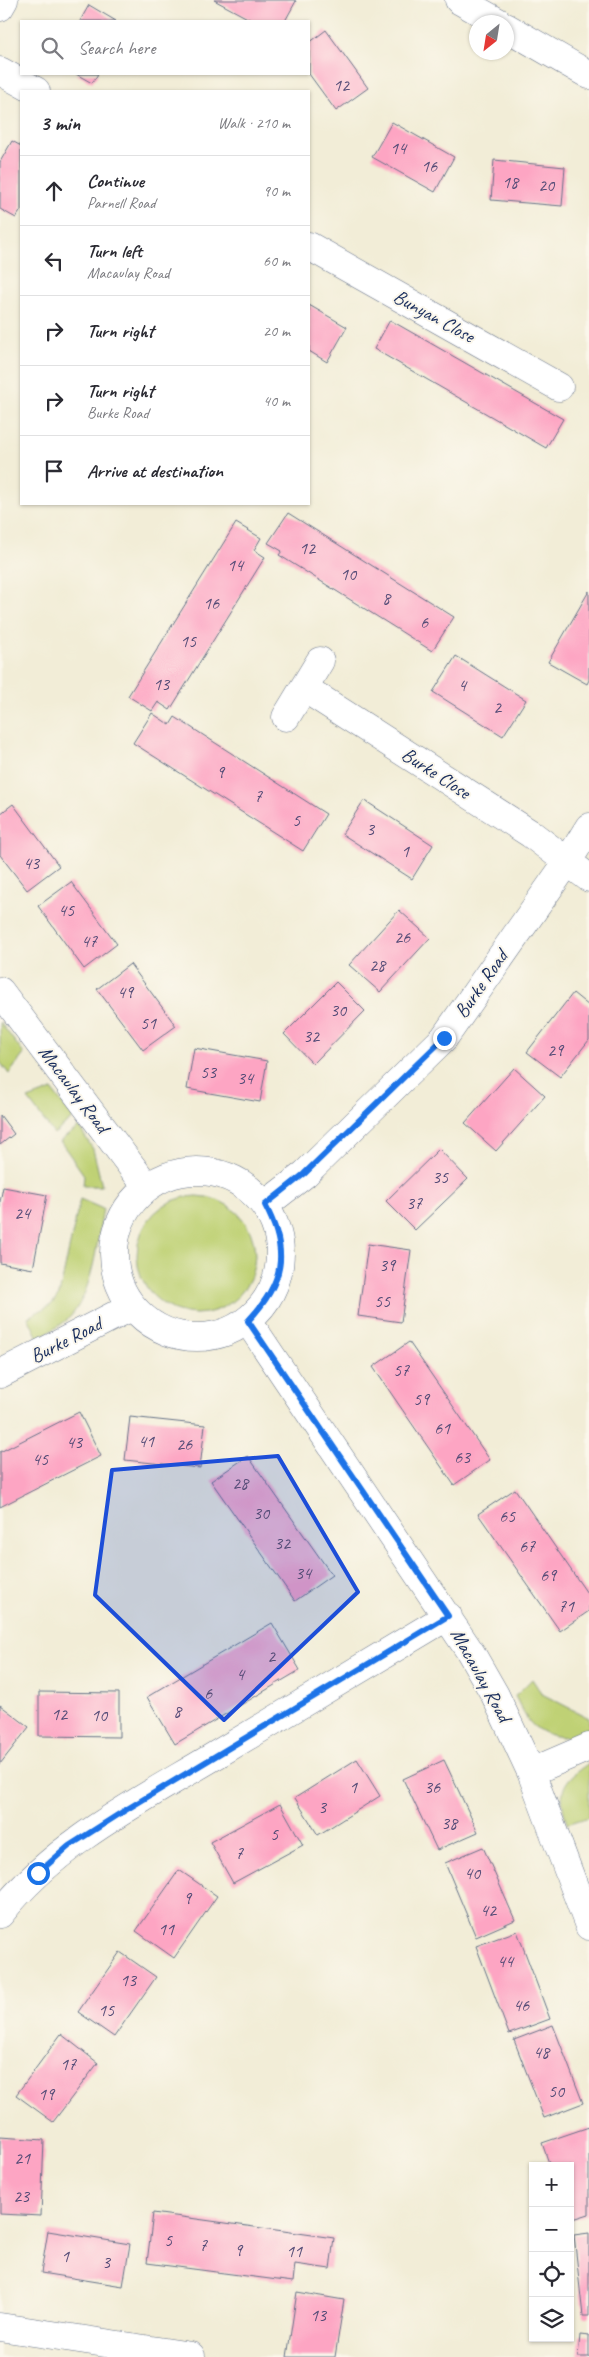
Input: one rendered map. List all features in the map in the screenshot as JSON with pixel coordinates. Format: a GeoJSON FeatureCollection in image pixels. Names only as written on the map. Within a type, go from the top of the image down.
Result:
{"type":"FeatureCollection","features":[{"type":"Feature","properties":{"kind":"street"},"geometry":{"type":"LineString","coordinates":[[0,7],[4,0]]}},
{"type":"Feature","properties":{"kind":"street"},"geometry":{"type":"LineString","coordinates":[[459,0],[486,15]]}},
{"type":"Feature","properties":{"kind":"street"},"geometry":{"type":"LineString","coordinates":[[514,32],[589,74]]}},
{"type":"Feature","properties":{"kind":"street"},"geometry":{"type":"LineString","coordinates":[[0,71],[34,90]]}},
{"type":"Feature","properties":{"kind":"street","name":"Bunyan Close"},"geometry":{"type":"LineString","coordinates":[[310,247],[559,387]]}},
{"type":"Feature","properties":{"kind":"street"},"geometry":{"type":"LineString","coordinates":[[286,717],[320,661]]}},
{"type":"Feature","properties":{"kind":"street","name":"Burke Close"},"geometry":{"type":"LineString","coordinates":[[304,688],[530,834],[589,878]]}},
{"type":"Feature","properties":{"kind":"street","name":"Burke Road"},"geometry":{"type":"LineString","coordinates":[[265,1205],[304,1174],[444,1038],[568,861],[589,826]]}},
{"type":"Feature","properties":{"kind":"street","name":"Macaulay Road"},"geometry":{"type":"LineString","coordinates":[[0,991],[147,1187]]}},
{"type":"Feature","properties":{"kind":"street"},"geometry":{"type":"LineString","coordinates":[[188,1171],[210,1172],[230,1178],[250,1190],[265,1205],[277,1228],[281,1254],[277,1279],[266,1303],[248,1321],[225,1334],[200,1339],[174,1335],[151,1324],[131,1307],[120,1288],[113,1266],[113,1244],[120,1222],[131,1202],[147,1187],[166,1176],[188,1171]]}},
{"type":"Feature","properties":{"kind":"street","name":"Burke Road"},"geometry":{"type":"LineString","coordinates":[[0,1374],[131,1307]]}},
{"type":"Feature","properties":{"kind":"street","name":"Macaulay Road"},"geometry":{"type":"LineString","coordinates":[[248,1321],[448,1616],[495,1695],[531,1772],[589,1926]]}},
{"type":"Feature","properties":{"kind":"street"},"geometry":{"type":"LineString","coordinates":[[0,1914],[15,1895],[69,1846],[448,1616]]}},
{"type":"Feature","properties":{"kind":"street"},"geometry":{"type":"LineString","coordinates":[[531,1772],[589,1747]]}},
{"type":"Feature","properties":{"kind":"street"},"geometry":{"type":"LineString","coordinates":[[0,2327],[191,2356]]}},
{"type":"Feature","properties":{"kind":"highlighted area"},"geometry":{"type":"Polygon","coordinates":[[[278,1456],[358,1592],[224,1720],[95,1595],[112,1470],[278,1456]]]}},
{"type":"Feature","properties":{"kind":"green space"},"geometry":{"type":"Polygon","coordinates":[[[0,1022],[24,1054],[9,1074],[0,1062],[0,1022]]]}},
{"type":"Feature","properties":{"kind":"green space"},"geometry":{"type":"Polygon","coordinates":[[[52,1090],[73,1118],[54,1134],[28,1099],[52,1090]]]}},
{"type":"Feature","properties":{"kind":"green space"},"geometry":{"type":"Polygon","coordinates":[[[79,1127],[93,1149],[102,1186],[83,1186],[84,1175],[60,1141],[79,1127]]]}},
{"type":"Feature","properties":{"kind":"green space"},"geometry":{"type":"Polygon","coordinates":[[[196,1196],[219,1201],[238,1213],[250,1232],[255,1255],[250,1278],[238,1297],[219,1309],[196,1314],[173,1309],[154,1297],[142,1278],[137,1255],[142,1232],[154,1213],[173,1201],[196,1196]]]}},
{"type":"Feature","properties":{"kind":"green space"},"geometry":{"type":"Polygon","coordinates":[[[80,1199],[103,1209],[93,1267],[83,1296],[76,1309],[68,1319],[38,1338],[28,1317],[51,1305],[59,1295],[80,1199]]]}},
{"type":"Feature","properties":{"kind":"green space"},"geometry":{"type":"Polygon","coordinates":[[[532,1679],[542,1694],[589,1718],[589,1730],[581,1734],[565,1737],[548,1734],[534,1726],[526,1717],[515,1696],[532,1679]]]}},
{"type":"Feature","properties":{"kind":"green space"},"geometry":{"type":"Polygon","coordinates":[[[589,1763],[589,1817],[567,1824],[562,1796],[564,1789],[572,1776],[589,1763]]]}},
{"type":"Feature","properties":{"kind":"building"},"geometry":{"type":"Polygon","coordinates":[[[214,0],[296,1],[286,20],[251,20],[214,0]]]}},
{"type":"Feature","properties":{"kind":"building"},"geometry":{"type":"Polygon","coordinates":[[[89,5],[114,20],[81,20],[89,5]]]}},
{"type":"Feature","properties":{"kind":"building"},"geometry":{"type":"Polygon","coordinates":[[[326,30],[368,88],[336,111],[310,75],[310,42],[326,30]]]}},
{"type":"Feature","properties":{"kind":"building"},"geometry":{"type":"Polygon","coordinates":[[[78,75],[97,75],[92,83],[78,75]]]}},
{"type":"Feature","properties":{"kind":"building"},"geometry":{"type":"Polygon","coordinates":[[[392,122],[454,157],[435,192],[372,157],[392,122]]]}},
{"type":"Feature","properties":{"kind":"building"},"geometry":{"type":"Polygon","coordinates":[[[12,141],[20,145],[20,212],[16,218],[0,209],[0,162],[12,141]]]}},
{"type":"Feature","properties":{"kind":"building"},"geometry":{"type":"Polygon","coordinates":[[[494,160],[565,167],[562,206],[491,200],[494,160]]]}},
{"type":"Feature","properties":{"kind":"building"},"geometry":{"type":"Polygon","coordinates":[[[310,306],[347,327],[327,362],[310,352],[310,306]]]}},
{"type":"Feature","properties":{"kind":"building"},"geometry":{"type":"Polygon","coordinates":[[[390,320],[563,419],[546,448],[374,349],[390,320]]]}},
{"type":"Feature","properties":{"kind":"building"},"geometry":{"type":"Polygon","coordinates":[[[288,513],[454,617],[432,651],[279,555],[282,551],[268,543],[288,513]]]}},
{"type":"Feature","properties":{"kind":"building"},"geometry":{"type":"Polygon","coordinates":[[[236,523],[261,538],[254,550],[265,557],[170,710],[158,702],[152,711],[128,696],[236,523]]]}},
{"type":"Feature","properties":{"kind":"building"},"geometry":{"type":"Polygon","coordinates":[[[589,591],[589,680],[587,684],[548,662],[589,591]]]}},
{"type":"Feature","properties":{"kind":"building"},"geometry":{"type":"Polygon","coordinates":[[[456,656],[526,700],[503,736],[433,692],[456,656]]]}},
{"type":"Feature","properties":{"kind":"building"},"geometry":{"type":"Polygon","coordinates":[[[152,713],[170,725],[175,717],[326,814],[303,851],[133,743],[152,713]]]}},
{"type":"Feature","properties":{"kind":"building"},"geometry":{"type":"Polygon","coordinates":[[[364,800],[433,845],[412,879],[342,834],[364,800]]]}},
{"type":"Feature","properties":{"kind":"building"},"geometry":{"type":"Polygon","coordinates":[[[13,804],[59,866],[27,890],[0,855],[0,814],[13,804]]]}},
{"type":"Feature","properties":{"kind":"building"},"geometry":{"type":"Polygon","coordinates":[[[71,882],[117,944],[84,969],[38,906],[71,882]]]}},
{"type":"Feature","properties":{"kind":"building"},"geometry":{"type":"Polygon","coordinates":[[[399,910],[430,938],[380,992],[349,965],[399,910]]]}},
{"type":"Feature","properties":{"kind":"building"},"geometry":{"type":"Polygon","coordinates":[[[130,964],[176,1026],[143,1050],[97,989],[130,964]]]}},
{"type":"Feature","properties":{"kind":"building"},"geometry":{"type":"Polygon","coordinates":[[[336,982],[365,1011],[313,1064],[284,1034],[336,982]]]}},
{"type":"Feature","properties":{"kind":"building"},"geometry":{"type":"Polygon","coordinates":[[[573,993],[589,1006],[589,1040],[560,1077],[527,1052],[573,993]]]}},
{"type":"Feature","properties":{"kind":"building"},"geometry":{"type":"Polygon","coordinates":[[[194,1048],[267,1061],[260,1102],[187,1089],[194,1048]]]}},
{"type":"Feature","properties":{"kind":"building"},"geometry":{"type":"Polygon","coordinates":[[[514,1068],[545,1096],[496,1151],[465,1123],[514,1068]]]}},
{"type":"Feature","properties":{"kind":"building"},"geometry":{"type":"Polygon","coordinates":[[[0,1115],[14,1134],[0,1145],[0,1115]]]}},
{"type":"Feature","properties":{"kind":"building"},"geometry":{"type":"Polygon","coordinates":[[[439,1149],[468,1179],[415,1230],[386,1201],[439,1149]]]}},
{"type":"Feature","properties":{"kind":"building"},"geometry":{"type":"Polygon","coordinates":[[[3,1187],[47,1195],[33,1269],[0,1263],[0,1202],[3,1187]]]}},
{"type":"Feature","properties":{"kind":"building"},"geometry":{"type":"Polygon","coordinates":[[[368,1244],[411,1250],[401,1322],[358,1316],[368,1244]]]}},
{"type":"Feature","properties":{"kind":"building"},"geometry":{"type":"Polygon","coordinates":[[[409,1342],[490,1460],[454,1485],[373,1367],[409,1342]]]}},
{"type":"Feature","properties":{"kind":"building"},"geometry":{"type":"Polygon","coordinates":[[[79,1412],[101,1456],[0,1507],[0,1452],[79,1412]]]}},
{"type":"Feature","properties":{"kind":"building"},"geometry":{"type":"Polygon","coordinates":[[[130,1417],[205,1425],[200,1468],[125,1460],[130,1417]]]}},
{"type":"Feature","properties":{"kind":"building"},"geometry":{"type":"Polygon","coordinates":[[[248,1456],[332,1575],[295,1601],[211,1481],[248,1456]]]}},
{"type":"Feature","properties":{"kind":"building"},"geometry":{"type":"Polygon","coordinates":[[[515,1489],[589,1596],[589,1611],[560,1631],[478,1514],[515,1489]]]}},
{"type":"Feature","properties":{"kind":"building"},"geometry":{"type":"Polygon","coordinates":[[[272,1623],[300,1670],[175,1744],[147,1697],[272,1623]]]}},
{"type":"Feature","properties":{"kind":"building"},"geometry":{"type":"Polygon","coordinates":[[[39,1692],[119,1693],[119,1737],[39,1736],[39,1692]]]}},
{"type":"Feature","properties":{"kind":"building"},"geometry":{"type":"Polygon","coordinates":[[[0,1705],[29,1727],[0,1764],[0,1705]]]}},
{"type":"Feature","properties":{"kind":"building"},"geometry":{"type":"Polygon","coordinates":[[[357,1759],[380,1796],[318,1835],[295,1798],[357,1759]]]}},
{"type":"Feature","properties":{"kind":"building"},"geometry":{"type":"Polygon","coordinates":[[[444,1760],[478,1832],[437,1850],[403,1779],[444,1760]]]}},
{"type":"Feature","properties":{"kind":"building"},"geometry":{"type":"Polygon","coordinates":[[[280,1804],[303,1845],[233,1883],[210,1842],[280,1804]]]}},
{"type":"Feature","properties":{"kind":"building"},"geometry":{"type":"Polygon","coordinates":[[[483,1847],[515,1920],[476,1937],[445,1863],[483,1847]]]}},
{"type":"Feature","properties":{"kind":"building"},"geometry":{"type":"Polygon","coordinates":[[[179,1870],[217,1896],[174,1958],[136,1931],[179,1870]]]}},
{"type":"Feature","properties":{"kind":"building"},"geometry":{"type":"Polygon","coordinates":[[[517,1931],[550,2019],[509,2034],[476,1946],[517,1931]]]}},
{"type":"Feature","properties":{"kind":"building"},"geometry":{"type":"Polygon","coordinates":[[[120,1952],[156,1977],[114,2037],[78,2012],[120,1952]]]}},
{"type":"Feature","properties":{"kind":"building"},"geometry":{"type":"Polygon","coordinates":[[[553,2025],[583,2103],[544,2118],[514,2040],[553,2025]]]}},
{"type":"Feature","properties":{"kind":"building"},"geometry":{"type":"Polygon","coordinates":[[[61,2034],[98,2063],[53,2122],[16,2095],[61,2034]]]}},
{"type":"Feature","properties":{"kind":"building"},"geometry":{"type":"Polygon","coordinates":[[[589,2127],[589,2214],[574,2219],[574,2162],[549,2162],[542,2143],[589,2127]]]}},
{"type":"Feature","properties":{"kind":"building"},"geometry":{"type":"Polygon","coordinates":[[[0,2137],[44,2140],[41,2216],[0,2214],[0,2137]]]}},
{"type":"Feature","properties":{"kind":"building"},"geometry":{"type":"Polygon","coordinates":[[[153,2213],[334,2238],[330,2269],[295,2264],[293,2282],[147,2263],[153,2213]]]}},
{"type":"Feature","properties":{"kind":"building"},"geometry":{"type":"Polygon","coordinates":[[[48,2231],[130,2244],[123,2286],[41,2273],[48,2231]]]}},
{"type":"Feature","properties":{"kind":"building"},"geometry":{"type":"Polygon","coordinates":[[[589,2233],[589,2316],[583,2316],[574,2235],[589,2233]]]}},
{"type":"Feature","properties":{"kind":"building"},"geometry":{"type":"Polygon","coordinates":[[[297,2292],[344,2300],[335,2357],[287,2357],[297,2292]]]}},
{"type":"Feature","properties":{"kind":"building"},"geometry":{"type":"Polygon","coordinates":[[[580,2335],[589,2336],[589,2357],[578,2357],[580,2335]]]}},
{"type":"Feature","properties":{"kind":"route"},"geometry":{"type":"LineString","coordinates":[[38,1873],[69,1846],[124,1811],[448,1616],[248,1321],[266,1303],[277,1279],[281,1254],[277,1228],[265,1205],[304,1174],[444,1038]]}}]}
